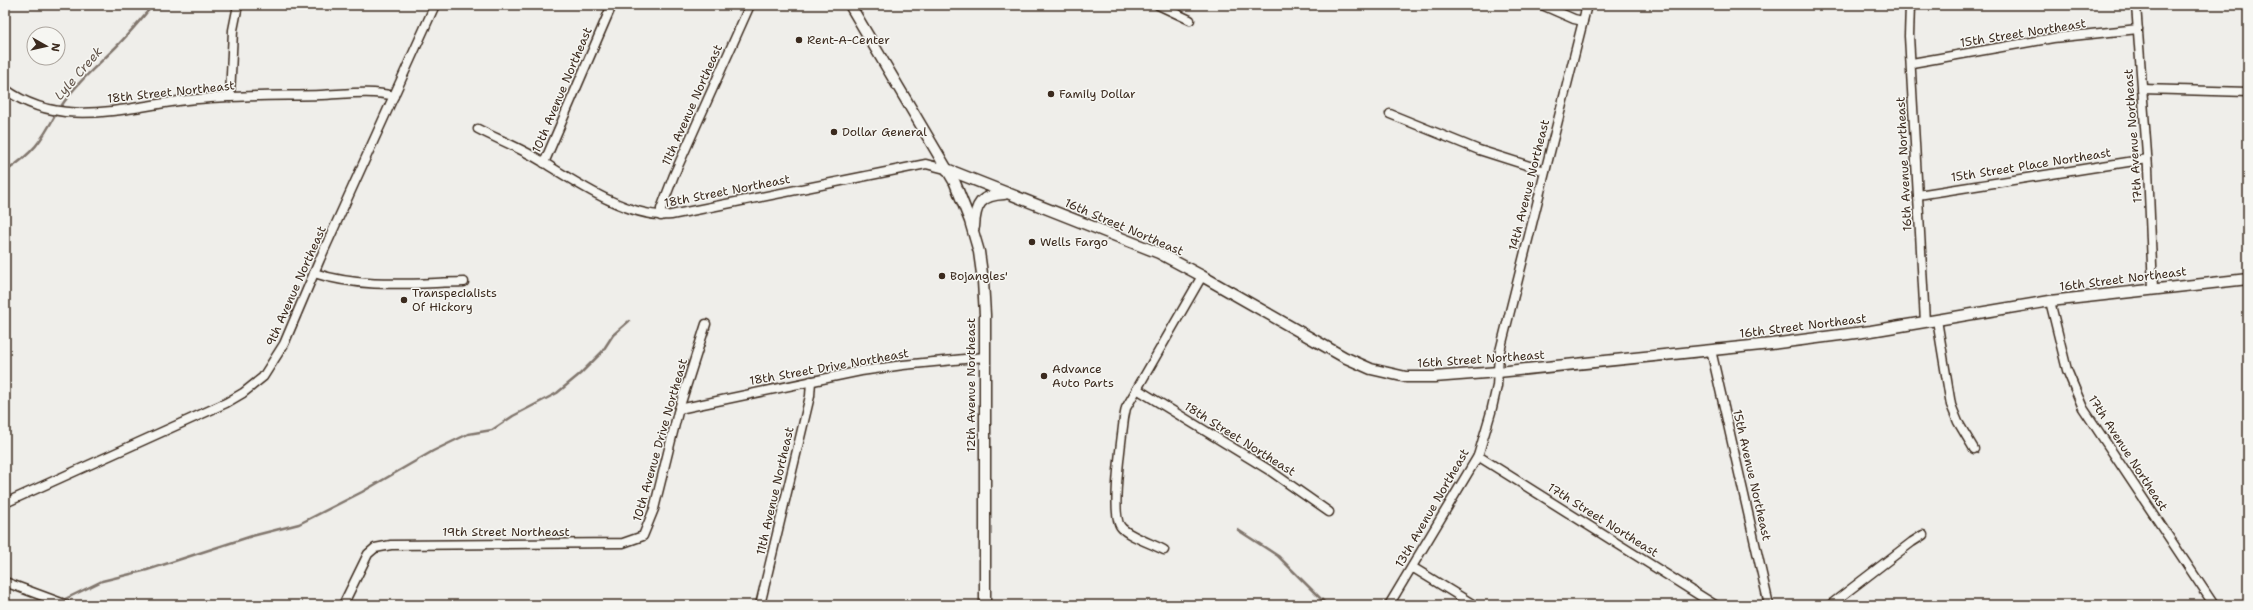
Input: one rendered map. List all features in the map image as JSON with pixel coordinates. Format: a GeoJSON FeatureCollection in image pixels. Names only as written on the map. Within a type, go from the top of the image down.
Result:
{"type":"FeatureCollection","features":[{"type":"Feature","properties":{"kind":"main road"},"geometry":{"type":"LineString","coordinates":[[850,5],[949,170]]}},
{"type":"Feature","properties":{"kind":"main road","name":"16th Street Northeast"},"geometry":{"type":"LineString","coordinates":[[949,170],[1128,239],[1202,276],[1324,346],[1371,369],[1420,378],[1498,372],[1816,339],[2050,301],[2153,288],[2248,279]]}},
{"type":"Feature","properties":{"kind":"main road","name":"12th Avenue Northeast"},"geometry":{"type":"LineString","coordinates":[[949,170],[974,232],[983,281],[985,357],[985,605]]}},
{"type":"Feature","properties":{"kind":"main road"},"geometry":{"type":"LineString","coordinates":[[974,232],[977,209],[982,200],[990,195],[1008,194]]}},
{"type":"Feature","properties":{"kind":"street"},"geometry":{"type":"LineString","coordinates":[[230,97],[232,30],[238,5]]}},
{"type":"Feature","properties":{"kind":"street","name":"9th Avenue Northeast"},"geometry":{"type":"LineString","coordinates":[[5,503],[226,403],[243,393],[263,377],[279,354],[435,5]]}},
{"type":"Feature","properties":{"kind":"street","name":"10th Avenue Northeast"},"geometry":{"type":"LineString","coordinates":[[544,163],[612,5]]}},
{"type":"Feature","properties":{"kind":"street","name":"11th Avenue Northeast"},"geometry":{"type":"LineString","coordinates":[[661,216],[661,210],[674,175],[750,5]]}},
{"type":"Feature","properties":{"kind":"street"},"geometry":{"type":"LineString","coordinates":[[1158,5],[1190,20]]}},
{"type":"Feature","properties":{"kind":"street"},"geometry":{"type":"LineString","coordinates":[[1542,5],[1574,19],[1583,21]]}},
{"type":"Feature","properties":{"kind":"street","name":"14th Avenue Northeast"},"geometry":{"type":"LineString","coordinates":[[1498,372],[1499,355],[1587,5]]}},
{"type":"Feature","properties":{"kind":"street","name":"16th Avenue Northeast"},"geometry":{"type":"LineString","coordinates":[[1910,5],[1925,322]]}},
{"type":"Feature","properties":{"kind":"street","name":"17th Avenue Northeast"},"geometry":{"type":"LineString","coordinates":[[2136,5],[2147,159],[2153,288]]}},
{"type":"Feature","properties":{"kind":"street","name":"15th Street Northeast"},"geometry":{"type":"LineString","coordinates":[[1912,63],[2052,38],[2138,29]]}},
{"type":"Feature","properties":{"kind":"street","name":"18th Street Northeast"},"geometry":{"type":"LineString","coordinates":[[5,89],[37,107],[73,114],[230,97],[360,94],[394,96]]}},
{"type":"Feature","properties":{"kind":"street"},"geometry":{"type":"LineString","coordinates":[[2142,89],[2248,92]]}},
{"type":"Feature","properties":{"kind":"street"},"geometry":{"type":"LineString","coordinates":[[1390,114],[1479,150],[1545,172]]}},
{"type":"Feature","properties":{"kind":"street","name":"18th Street Northeast"},"geometry":{"type":"LineString","coordinates":[[478,129],[544,163],[606,198],[648,214],[661,216],[926,164],[949,170]]}},
{"type":"Feature","properties":{"kind":"street","name":"15th Street Place Northeast"},"geometry":{"type":"LineString","coordinates":[[1918,195],[2147,159]]}},
{"type":"Feature","properties":{"kind":"street"},"geometry":{"type":"LineString","coordinates":[[314,273],[349,283],[370,285],[464,282]]}},
{"type":"Feature","properties":{"kind":"street"},"geometry":{"type":"LineString","coordinates":[[1164,550],[1122,529],[1116,515],[1124,418],[1126,408],[1202,276]]}},
{"type":"Feature","properties":{"kind":"street","name":"17th Avenue Northeast"},"geometry":{"type":"LineString","coordinates":[[2050,301],[2067,370],[2083,408],[2214,605]]}},
{"type":"Feature","properties":{"kind":"street"},"geometry":{"type":"LineString","coordinates":[[1937,320],[1951,405],[1958,422],[1974,449]]}},
{"type":"Feature","properties":{"kind":"street","name":"10th Avenue Drive Northeast"},"geometry":{"type":"LineString","coordinates":[[640,538],[646,532],[654,509],[679,409],[706,324]]}},
{"type":"Feature","properties":{"kind":"street","name":"15th Avenue Northeast"},"geometry":{"type":"LineString","coordinates":[[1711,350],[1769,605]]}},
{"type":"Feature","properties":{"kind":"street","name":"18th Street Drive Northeast"},"geometry":{"type":"LineString","coordinates":[[679,409],[811,381],[903,365],[985,357]]}},
{"type":"Feature","properties":{"kind":"street","name":"13th Avenue Northeast"},"geometry":{"type":"LineString","coordinates":[[1389,605],[1478,456],[1491,412],[1498,372]]}},
{"type":"Feature","properties":{"kind":"street","name":"11th Avenue Northeast"},"geometry":{"type":"LineString","coordinates":[[760,605],[808,403],[811,381]]}},
{"type":"Feature","properties":{"kind":"street","name":"18th Street Northeast"},"geometry":{"type":"LineString","coordinates":[[1137,389],[1269,470],[1329,512]]}},
{"type":"Feature","properties":{"kind":"street","name":"17th Street Northeast"},"geometry":{"type":"LineString","coordinates":[[1478,456],[1715,605]]}},
{"type":"Feature","properties":{"kind":"street"},"geometry":{"type":"LineString","coordinates":[[1830,605],[1912,542],[1924,535]]}},
{"type":"Feature","properties":{"kind":"street","name":"19th Street Northeast"},"geometry":{"type":"LineString","coordinates":[[343,605],[364,561],[373,549],[391,545],[623,543],[640,538]]}},
{"type":"Feature","properties":{"kind":"street"},"geometry":{"type":"LineString","coordinates":[[1412,567],[1474,605]]}},
{"type":"Feature","properties":{"kind":"street"},"geometry":{"type":"LineString","coordinates":[[5,582],[67,605]]}},
{"type":"Feature","properties":{"kind":"waterway","name":"Lyle Creek"},"geometry":{"type":"LineString","coordinates":[[60,108],[79,83],[121,42],[153,5]]}},
{"type":"Feature","properties":{"kind":"waterway","name":"Lyle Creek"},"geometry":{"type":"LineString","coordinates":[[5,172],[30,153],[41,139],[57,112]]}},
{"type":"Feature","properties":{"kind":"waterway"},"geometry":{"type":"LineString","coordinates":[[61,601],[102,581],[147,570],[252,536],[299,524],[362,492],[433,451],[468,434],[492,430],[513,416],[557,393],[580,374],[602,352],[613,335],[629,321]]}},
{"type":"Feature","properties":{"kind":"waterway"},"geometry":{"type":"LineString","coordinates":[[1238,530],[1278,556],[1327,605]]}},
{"type":"Feature","properties":{"kind":"place","name":"Rent-A-Center"},"geometry":{"type":"Point","coordinates":[799,40]}},
{"type":"Feature","properties":{"kind":"place","name":"Family Dollar"},"geometry":{"type":"Point","coordinates":[1051,94]}},
{"type":"Feature","properties":{"kind":"place","name":"Dollar General"},"geometry":{"type":"Point","coordinates":[834,132]}},
{"type":"Feature","properties":{"kind":"place","name":"Wells Fargo"},"geometry":{"type":"Point","coordinates":[1032,242]}},
{"type":"Feature","properties":{"kind":"place","name":"Bojangles'"},"geometry":{"type":"Point","coordinates":[942,276]}},
{"type":"Feature","properties":{"kind":"place","name":"Transpecialists Of Hickory"},"geometry":{"type":"Point","coordinates":[404,300]}},
{"type":"Feature","properties":{"kind":"place","name":"Advance Auto Parts"},"geometry":{"type":"Point","coordinates":[1044,376]}}]}
